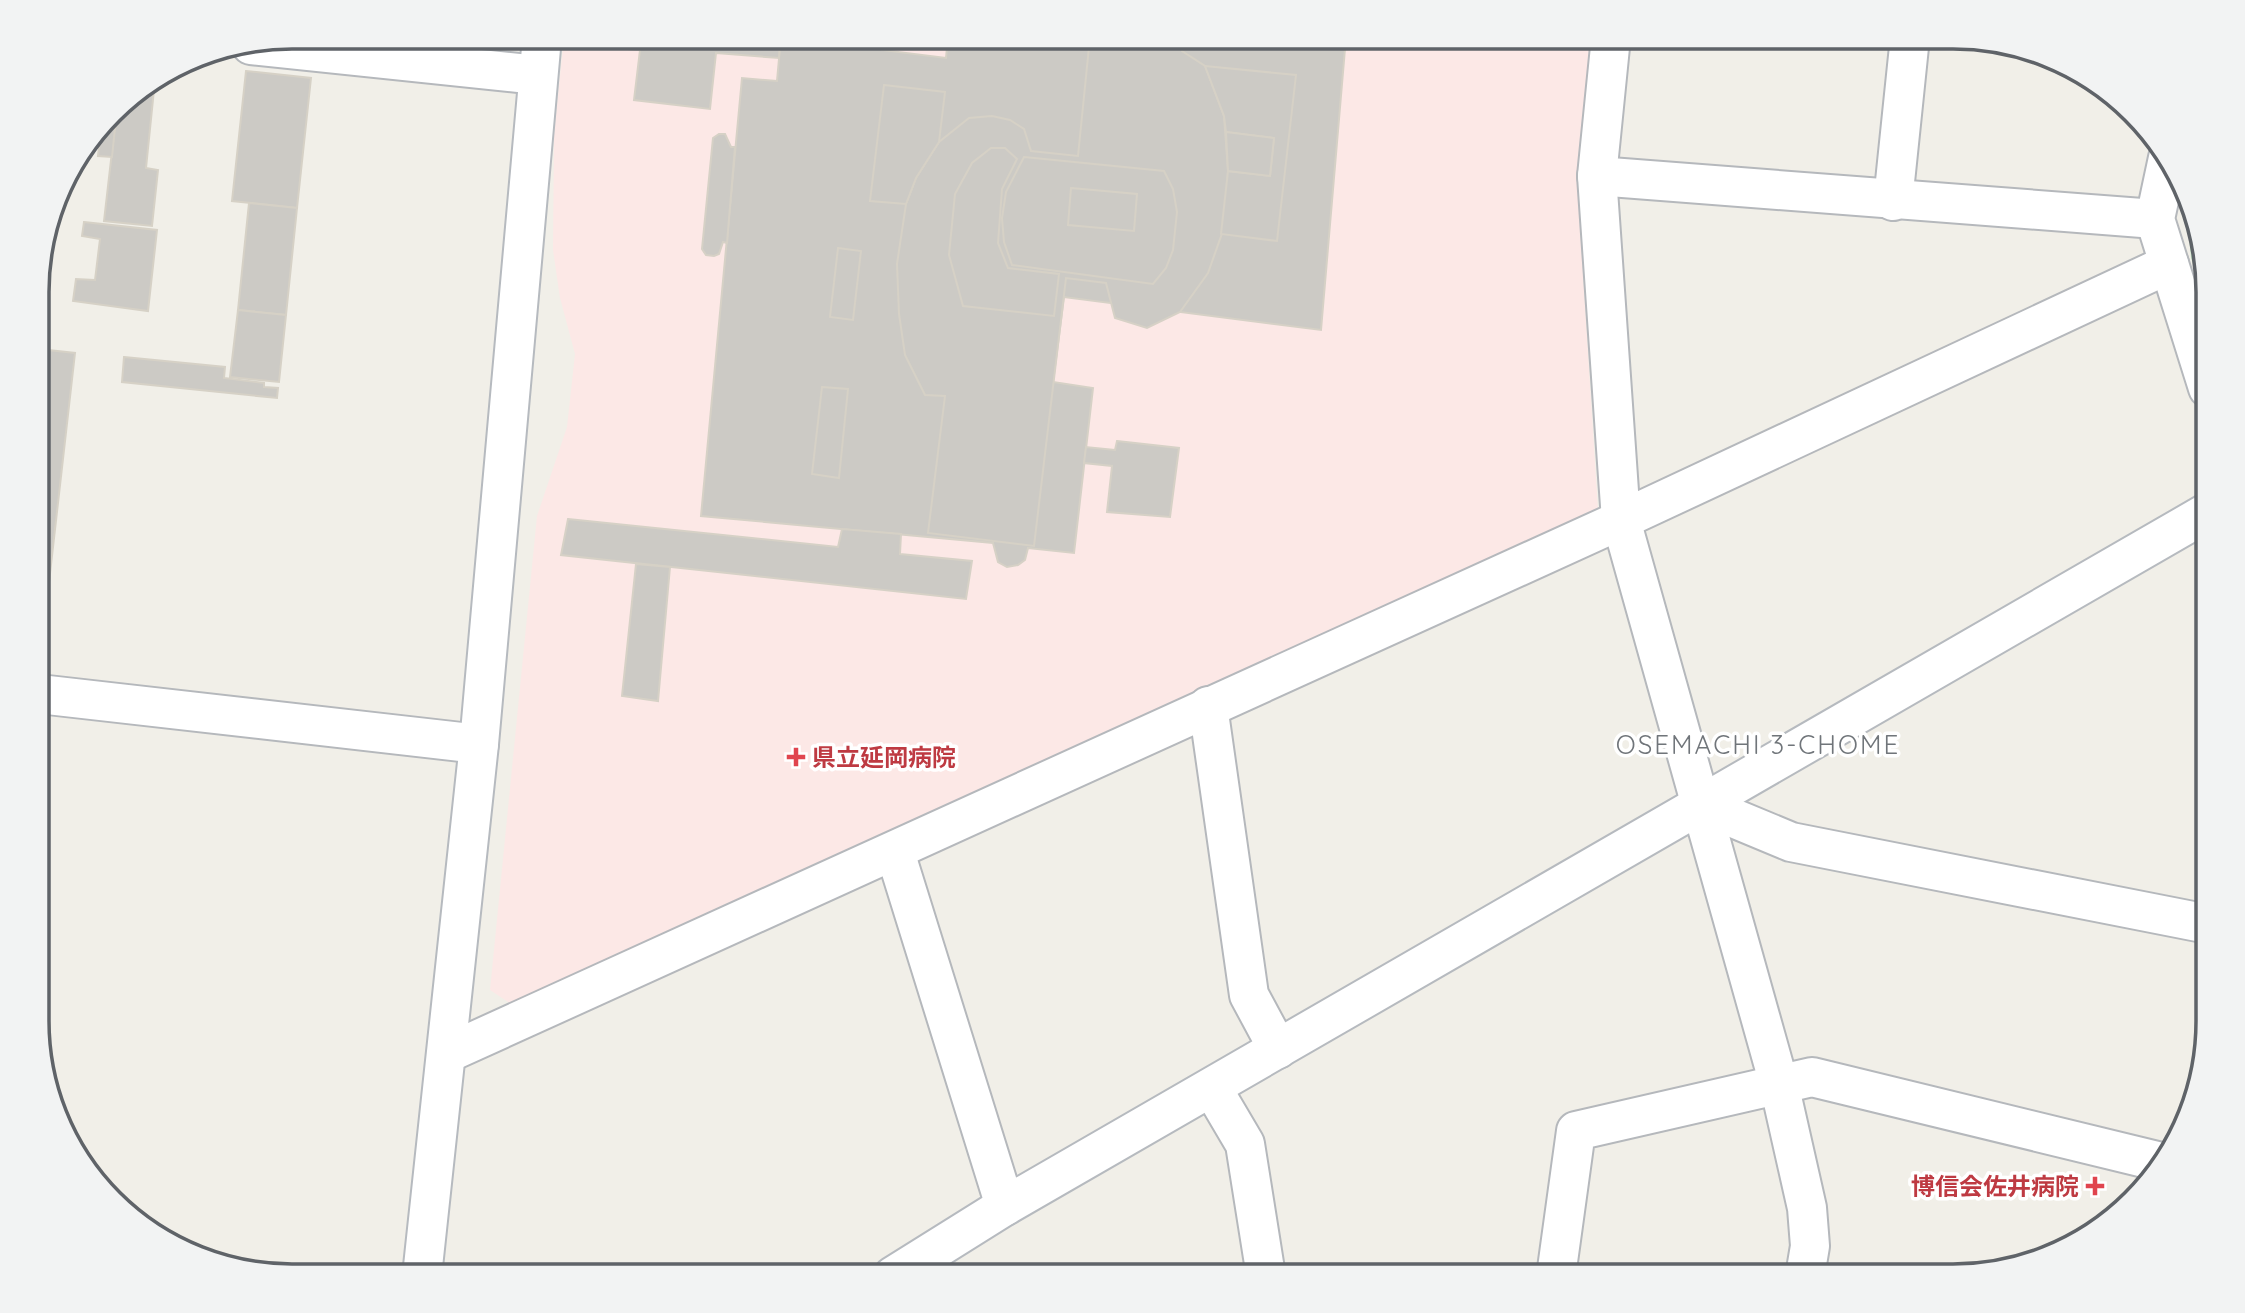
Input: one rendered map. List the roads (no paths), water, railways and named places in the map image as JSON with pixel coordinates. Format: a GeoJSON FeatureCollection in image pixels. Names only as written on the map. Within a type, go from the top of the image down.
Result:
{"type":"FeatureCollection","features":[{"type":"Feature","properties":{"kind":"street"},"geometry":{"type":"LineString","coordinates":[[290,49],[538,75]]}},
{"type":"Feature","properties":{"kind":"street"},"geometry":{"type":"LineString","coordinates":[[423,1264],[479,744],[540,49]]}},
{"type":"Feature","properties":{"kind":"street"},"geometry":{"type":"LineString","coordinates":[[1610,49],[1597,176],[1621,520],[1702,805],[1795,1081],[1808,1208],[1810,1246],[1807,1263]]}},
{"type":"Feature","properties":{"kind":"street"},"geometry":{"type":"LineString","coordinates":[[1893,201],[1909,49]]}},
{"type":"Feature","properties":{"kind":"street"},"geometry":{"type":"LineString","coordinates":[[2165,174],[2155,219],[2195,347]]}},
{"type":"Feature","properties":{"kind":"street"},"geometry":{"type":"LineString","coordinates":[[1597,176],[1893,201],[2155,219]]}},
{"type":"Feature","properties":{"kind":"street"},"geometry":{"type":"LineString","coordinates":[[448,1053],[1621,520],[2169,264]]}},
{"type":"Feature","properties":{"kind":"street"},"geometry":{"type":"LineString","coordinates":[[913,1264],[1004,1206],[2195,520]]}},
{"type":"Feature","properties":{"kind":"street"},"geometry":{"type":"LineString","coordinates":[[49,695],[479,744]]}},
{"type":"Feature","properties":{"kind":"street"},"geometry":{"type":"LineString","coordinates":[[1208,706],[1249,995],[1278,1049]]}},
{"type":"Feature","properties":{"kind":"street"},"geometry":{"type":"LineString","coordinates":[[1702,805],[1791,842],[2195,921]]}},
{"type":"Feature","properties":{"kind":"street"},"geometry":{"type":"LineString","coordinates":[[895,852],[1004,1206]]}},
{"type":"Feature","properties":{"kind":"street"},"geometry":{"type":"LineString","coordinates":[[1558,1263],[1576,1131],[1795,1081],[2152,1160]]}},
{"type":"Feature","properties":{"kind":"street"},"geometry":{"type":"LineString","coordinates":[[1212,1088],[1245,1144],[1264,1263]]}},
{"type":"Feature","properties":{"kind":"place","name":"県立延岡病院"},"geometry":{"type":"Point","coordinates":[796,757]}},
{"type":"Feature","properties":{"kind":"place","name":"博信会佐井病院"},"geometry":{"type":"Point","coordinates":[2095,1186]}},
{"type":"Feature","properties":{"kind":"district","name":"OSEMACHI 3-CHOME"},"geometry":{"type":"Point","coordinates":[1758,744]}}]}
